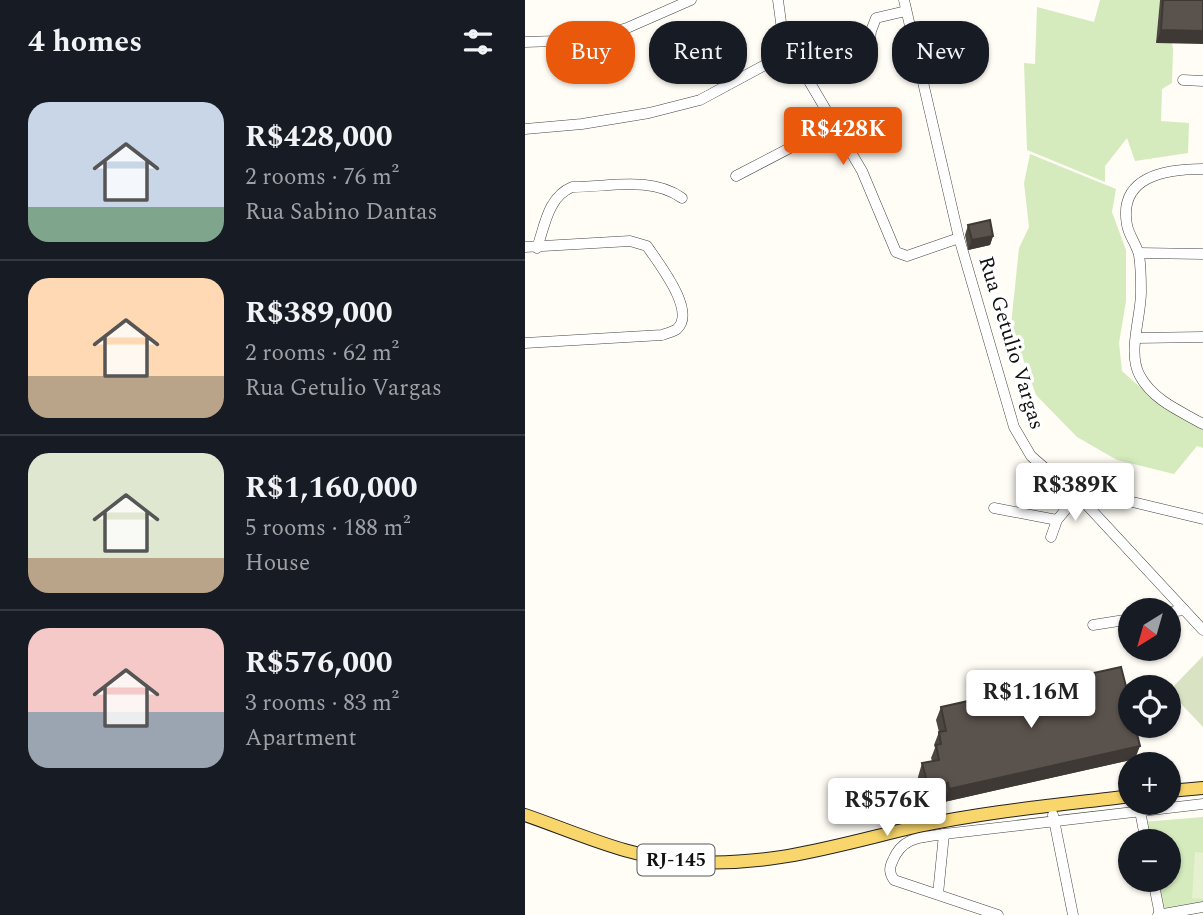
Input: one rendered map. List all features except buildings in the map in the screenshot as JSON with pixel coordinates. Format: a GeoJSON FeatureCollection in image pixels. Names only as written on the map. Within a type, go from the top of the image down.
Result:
{"type":"FeatureCollection","features":[{"type":"Feature","properties":{"kind":"main road"},"geometry":{"type":"LineString","coordinates":[[1181,790],[1203,788]]}},
{"type":"Feature","properties":{"kind":"main road","name":"RJ-145"},"geometry":{"type":"LineString","coordinates":[[525,815],[650,857],[692,862],[740,862],[834,849],[920,826],[1051,804],[1118,797]]}},
{"type":"Feature","properties":{"kind":"street"},"geometry":{"type":"LineString","coordinates":[[525,42],[587,40],[627,28],[691,0]]}},
{"type":"Feature","properties":{"kind":"street"},"geometry":{"type":"LineString","coordinates":[[778,0],[781,21]]}},
{"type":"Feature","properties":{"kind":"street","name":"Rua Getulio Vargas"},"geometry":{"type":"LineString","coordinates":[[904,0],[959,238],[1014,427],[1031,456],[1081,500],[1203,630]]}},
{"type":"Feature","properties":{"kind":"street"},"geometry":{"type":"LineString","coordinates":[[875,21],[876,18],[906,11]]}},
{"type":"Feature","properties":{"kind":"street"},"geometry":{"type":"LineString","coordinates":[[525,129],[609,120],[700,100],[761,67]]}},
{"type":"Feature","properties":{"kind":"street"},"geometry":{"type":"LineString","coordinates":[[1183,80],[1203,81]]}},
{"type":"Feature","properties":{"kind":"street"},"geometry":{"type":"LineString","coordinates":[[811,84],[862,171],[897,252],[907,256],[959,238]]}},
{"type":"Feature","properties":{"kind":"street"},"geometry":{"type":"LineString","coordinates":[[736,176],[836,124]]}},
{"type":"Feature","properties":{"kind":"street"},"geometry":{"type":"LineString","coordinates":[[1203,169],[1156,174],[1148,178],[1136,188],[1129,199],[1126,212],[1128,227],[1139,253],[1141,294],[1135,355],[1138,373],[1148,388],[1166,403],[1203,424]]}},
{"type":"Feature","properties":{"kind":"street"},"geometry":{"type":"LineString","coordinates":[[537,248],[552,204],[563,191],[572,187],[652,184],[671,190],[682,198]]}},
{"type":"Feature","properties":{"kind":"street"},"geometry":{"type":"LineString","coordinates":[[525,247],[630,241],[642,243],[647,246],[677,294],[684,313],[676,330],[662,335],[525,343]]}},
{"type":"Feature","properties":{"kind":"street"},"geometry":{"type":"LineString","coordinates":[[1139,253],[1203,254]]}},
{"type":"Feature","properties":{"kind":"street"},"geometry":{"type":"LineString","coordinates":[[1136,338],[1203,337]]}},
{"type":"Feature","properties":{"kind":"street"},"geometry":{"type":"LineString","coordinates":[[1051,537],[1057,520],[1081,500],[1112,498],[1203,519]]}},
{"type":"Feature","properties":{"kind":"street"},"geometry":{"type":"LineString","coordinates":[[994,508],[1057,520]]}},
{"type":"Feature","properties":{"kind":"street"},"geometry":{"type":"LineString","coordinates":[[1093,625],[1118,621]]}},
{"type":"Feature","properties":{"kind":"street"},"geometry":{"type":"LineString","coordinates":[[1051,804],[1073,915]]}},
{"type":"Feature","properties":{"kind":"street"},"geometry":{"type":"LineString","coordinates":[[1181,806],[1203,804]]}},
{"type":"Feature","properties":{"kind":"street"},"geometry":{"type":"LineString","coordinates":[[998,915],[894,880],[890,875],[890,867],[902,844],[944,834],[1118,813]]}},
{"type":"Feature","properties":{"kind":"street"},"geometry":{"type":"LineString","coordinates":[[938,894],[944,834]]}},
{"type":"Feature","properties":{"kind":"street"},"geometry":{"type":"LineString","coordinates":[[1155,892],[1159,915],[1203,906]]}},
{"type":"Feature","properties":{"kind":"street"},"geometry":{"type":"LineString","coordinates":[[962,902],[969,915]]}},
{"type":"Feature","properties":{"kind":"green space"},"geometry":{"type":"Polygon","coordinates":[[[1100,0],[1160,0],[1156,43],[1172,43],[1173,49],[1172,83],[1162,89],[1161,121],[1189,123],[1188,153],[1135,161],[1127,138],[1105,166],[1105,182],[1027,150],[1024,63],[1035,64],[1037,7],[1094,22],[1100,0]]]}},
{"type":"Feature","properties":{"kind":"green space"},"geometry":{"type":"Polygon","coordinates":[[[1030,154],[1116,189],[1112,212],[1126,250],[1126,301],[1119,343],[1122,371],[1158,403],[1203,428],[1203,448],[1197,446],[1174,474],[1117,460],[1077,437],[1036,395],[1011,325],[1019,248],[1029,227],[1024,183],[1030,154]]]}},
{"type":"Feature","properties":{"kind":"green space"},"geometry":{"type":"Polygon","coordinates":[[[1203,656],[1203,727],[1181,704],[1181,679],[1203,656]]]}},
{"type":"Feature","properties":{"kind":"green space"},"geometry":{"type":"Polygon","coordinates":[[[1203,817],[1203,905],[1161,913],[1157,892],[1181,892],[1181,829],[1143,829],[1142,822],[1203,817]]]}},
{"type":"Feature","properties":{"kind":"green space"},"geometry":{"type":"Polygon","coordinates":[[[1195,852],[1203,853],[1203,899],[1192,898],[1195,852]]]}}]}
